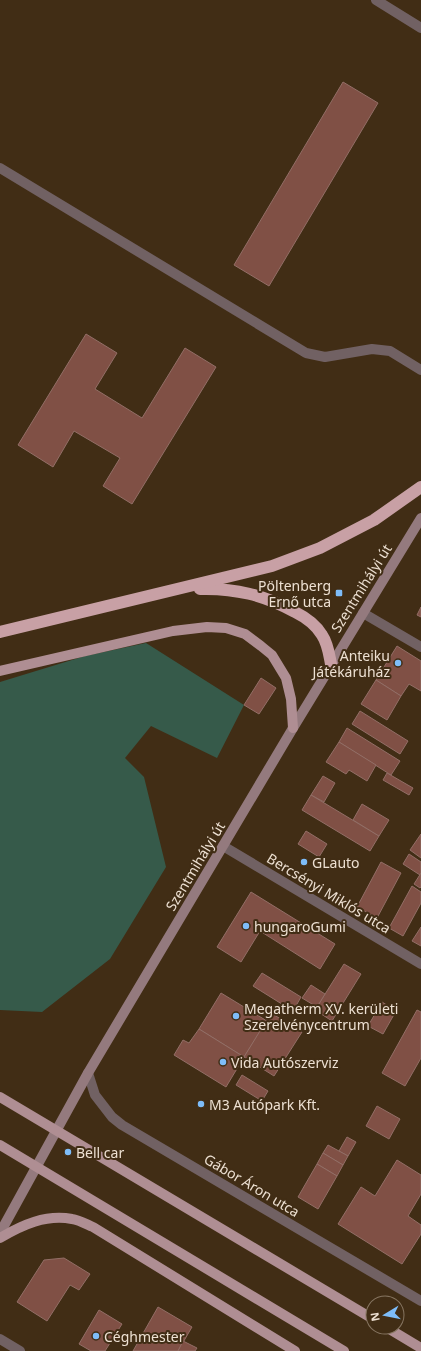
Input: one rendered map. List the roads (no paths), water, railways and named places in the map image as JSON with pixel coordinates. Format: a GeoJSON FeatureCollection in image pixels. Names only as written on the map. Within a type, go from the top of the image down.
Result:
{"type":"FeatureCollection","features":[{"type":"Feature","properties":{"kind":"highway"},"geometry":{"type":"LineString","coordinates":[[0,632],[272,566],[320,548],[374,520],[421,487]]}},
{"type":"Feature","properties":{"kind":"highway"},"geometry":{"type":"LineString","coordinates":[[177,590],[217,588],[261,596],[282,605],[306,618],[322,634],[327,645],[331,664]]}},
{"type":"Feature","properties":{"kind":"main road","name":"Szentmihályi út"},"geometry":{"type":"LineString","coordinates":[[0,1233],[88,1073],[331,664],[421,518]]}},
{"type":"Feature","properties":{"kind":"main road"},"geometry":{"type":"LineString","coordinates":[[0,671],[172,631],[207,627],[226,628],[245,634],[272,656],[286,678],[291,699],[293,728]]}},
{"type":"Feature","properties":{"kind":"main road"},"geometry":{"type":"LineString","coordinates":[[0,1098],[365,1315]]}},
{"type":"Feature","properties":{"kind":"main road"},"geometry":{"type":"LineString","coordinates":[[0,1144],[344,1351]]}},
{"type":"Feature","properties":{"kind":"main road"},"geometry":{"type":"LineString","coordinates":[[0,1238],[19,1227],[35,1221],[54,1218],[73,1219],[93,1227],[295,1351]]}},
{"type":"Feature","properties":{"kind":"main road"},"geometry":{"type":"LineString","coordinates":[[399,1335],[421,1348]]}},
{"type":"Feature","properties":{"kind":"street"},"geometry":{"type":"LineString","coordinates":[[376,0],[421,28]]}},
{"type":"Feature","properties":{"kind":"street"},"geometry":{"type":"LineString","coordinates":[[0,168],[306,353],[325,357],[372,349],[390,351],[421,370]]}},
{"type":"Feature","properties":{"kind":"street"},"geometry":{"type":"LineString","coordinates":[[363,612],[421,647]]}},
{"type":"Feature","properties":{"kind":"street","name":"Bercsényi Miklós utca"},"geometry":{"type":"LineString","coordinates":[[223,846],[421,964]]}},
{"type":"Feature","properties":{"kind":"street","name":"Gábor Áron utca"},"geometry":{"type":"LineString","coordinates":[[88,1073],[95,1095],[112,1117],[122,1125],[421,1301]]}},
{"type":"Feature","properties":{"kind":"street"},"geometry":{"type":"LineString","coordinates":[[0,1339],[20,1351]]}},
{"type":"Feature","properties":{"kind":"place","name":"Pöltenberg Ernő utca"},"geometry":{"type":"Point","coordinates":[339,593]}},
{"type":"Feature","properties":{"kind":"place","name":"Anteiku Játékáruház"},"geometry":{"type":"Point","coordinates":[398,663]}},
{"type":"Feature","properties":{"kind":"place","name":"GLauto"},"geometry":{"type":"Point","coordinates":[304,862]}},
{"type":"Feature","properties":{"kind":"place","name":"hungaroGumi"},"geometry":{"type":"Point","coordinates":[246,926]}},
{"type":"Feature","properties":{"kind":"place","name":"Megatherm XV. kerületi Szerelvénycentrum"},"geometry":{"type":"Point","coordinates":[236,1016]}},
{"type":"Feature","properties":{"kind":"place","name":"Vida Autószerviz"},"geometry":{"type":"Point","coordinates":[223,1062]}},
{"type":"Feature","properties":{"kind":"place","name":"M3 Autópark Kft."},"geometry":{"type":"Point","coordinates":[201,1104]}},
{"type":"Feature","properties":{"kind":"place","name":"Bell car"},"geometry":{"type":"Point","coordinates":[68,1152]}},
{"type":"Feature","properties":{"kind":"place","name":"Céghmester"},"geometry":{"type":"Point","coordinates":[96,1336]}}]}
